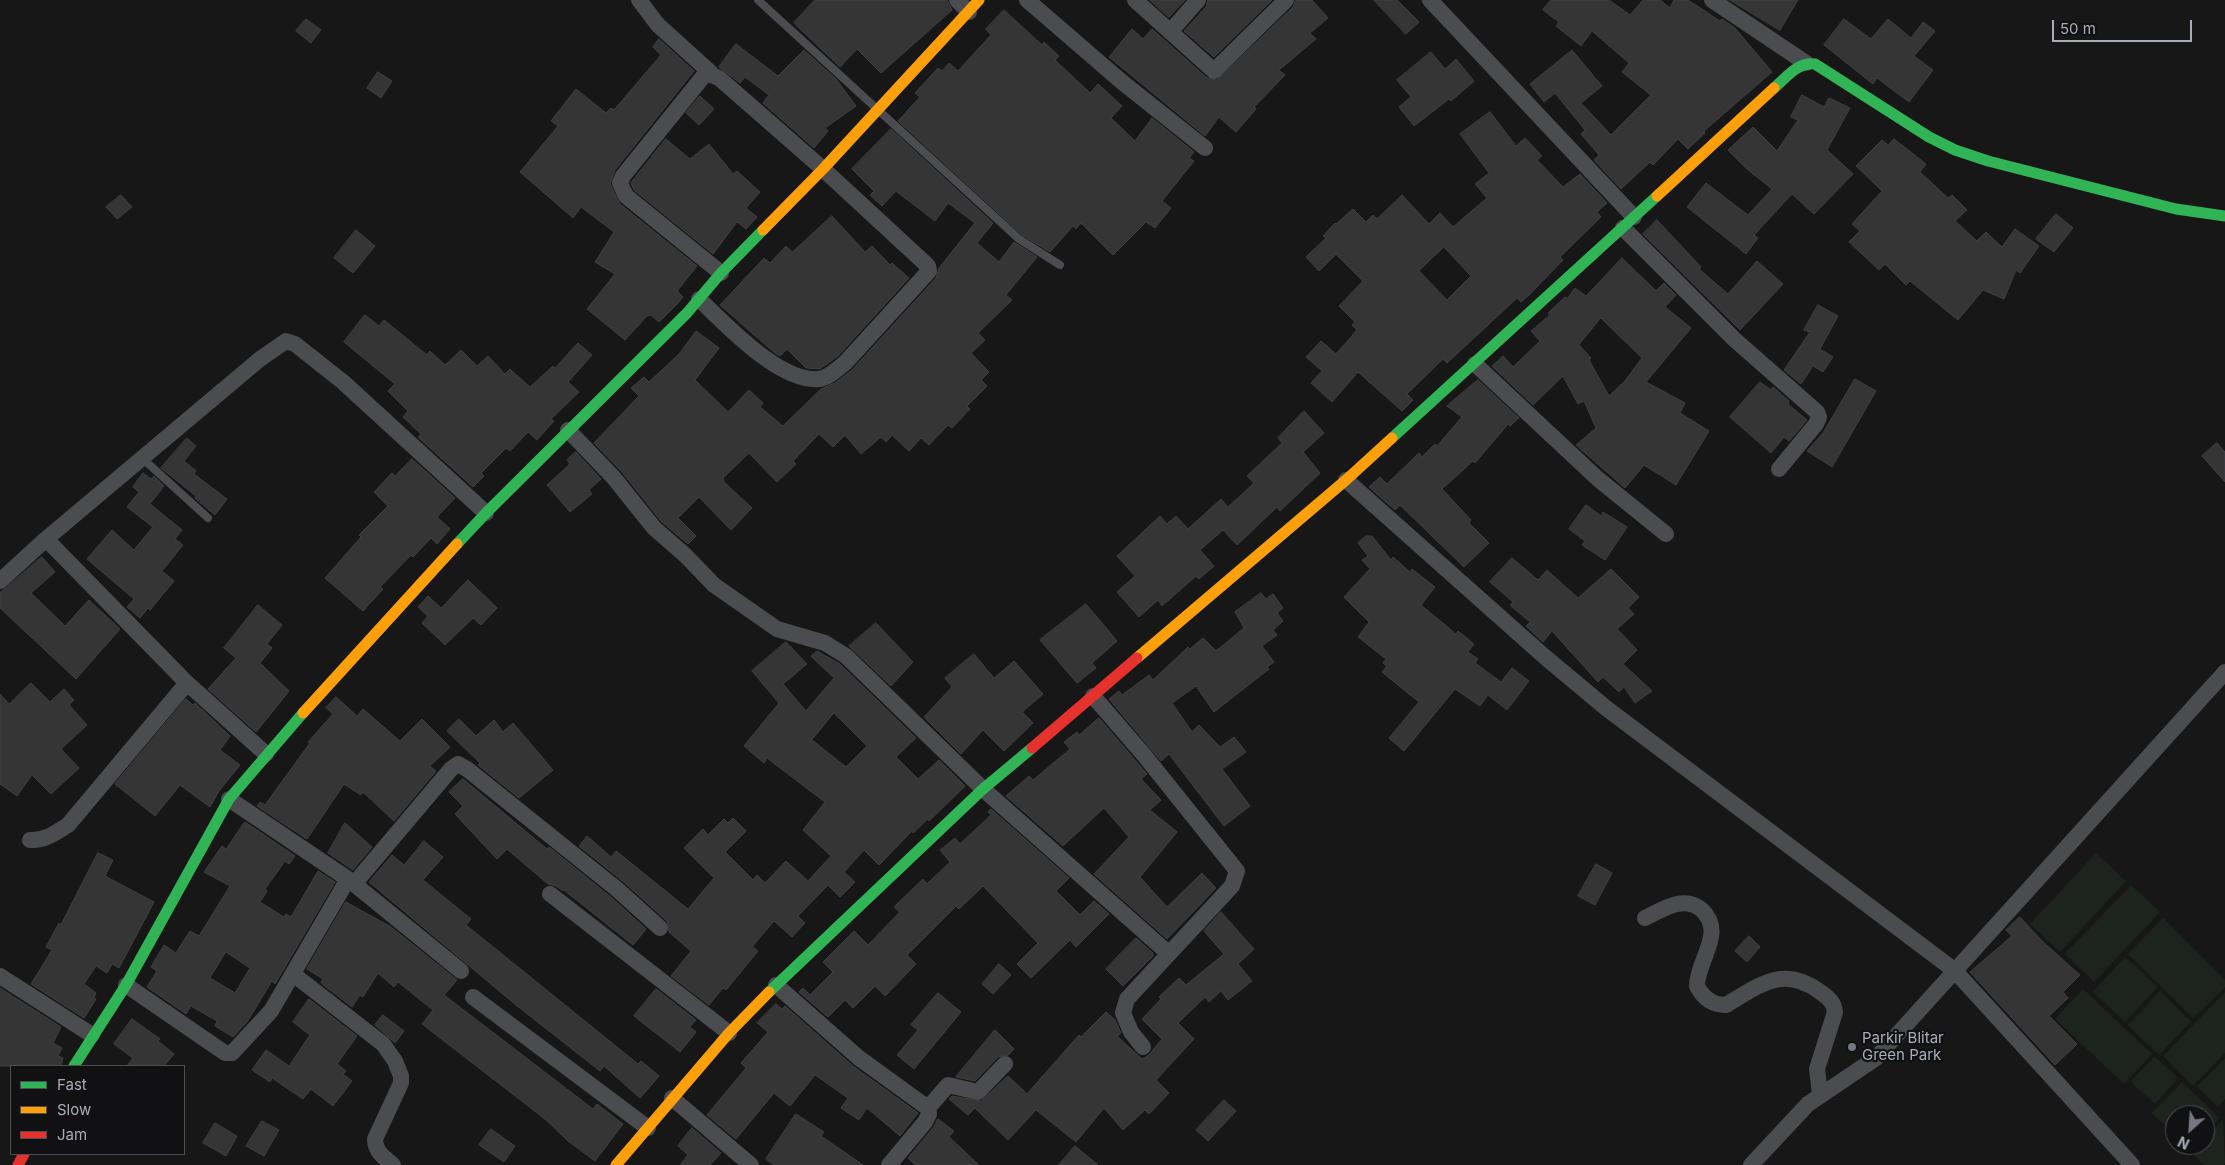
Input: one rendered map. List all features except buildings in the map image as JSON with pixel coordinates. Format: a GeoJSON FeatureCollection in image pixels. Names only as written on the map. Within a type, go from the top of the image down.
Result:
{"type":"FeatureCollection","features":[{"type":"Feature","properties":{"kind":"street"},"geometry":{"type":"LineString","coordinates":[[639,0],[658,25],[823,169],[928,266],[929,271],[845,363],[835,372],[820,379],[799,376],[783,370],[748,346],[698,300]]}},
{"type":"Feature","properties":{"kind":"street"},"geometry":{"type":"LineString","coordinates":[[75,1065],[92,1035],[126,985],[229,799],[266,754],[486,513],[698,300],[721,273],[823,169],[974,6],[957,0]]}},
{"type":"Feature","properties":{"kind":"street"},"geometry":{"type":"LineString","coordinates":[[1027,0],[1122,82],[1205,148]]}},
{"type":"Feature","properties":{"kind":"street"},"geometry":{"type":"LineString","coordinates":[[1135,0],[1214,71],[1286,0]]}},
{"type":"Feature","properties":{"kind":"street"},"geometry":{"type":"LineString","coordinates":[[1170,32],[1198,0]]}},
{"type":"Feature","properties":{"kind":"street"},"geometry":{"type":"LineString","coordinates":[[1712,0],[1806,63],[1815,64],[1826,70],[1929,137],[1955,150],[2176,209],[2225,216]]}},
{"type":"Feature","properties":{"kind":"street"},"geometry":{"type":"LineString","coordinates":[[1434,5],[1734,339],[1817,412],[1819,417],[1816,424],[1779,469]]}},
{"type":"Feature","properties":{"kind":"street"},"geometry":{"type":"LineString","coordinates":[[616,1165],[729,1032],[983,789],[1346,480],[1475,364],[1787,75],[1806,63]]}},
{"type":"Feature","properties":{"kind":"street"},"geometry":{"type":"LineString","coordinates":[[711,73],[703,76],[623,176],[620,183],[626,196],[721,273]]}},
{"type":"Feature","properties":{"kind":"street"},"geometry":{"type":"LineString","coordinates":[[0,581],[46,539],[279,344],[291,342],[344,382],[486,513]]}},
{"type":"Feature","properties":{"kind":"street"},"geometry":{"type":"LineString","coordinates":[[1475,364],[1598,479],[1666,534]]}},
{"type":"Feature","properties":{"kind":"street"},"geometry":{"type":"LineString","coordinates":[[568,430],[614,478],[654,528],[714,585],[777,629],[825,642],[846,656],[983,789],[1168,952]]}},
{"type":"Feature","properties":{"kind":"street"},"geometry":{"type":"LineString","coordinates":[[1346,480],[1538,651],[1606,708],[1954,970],[2132,1165]]}},
{"type":"Feature","properties":{"kind":"street"},"geometry":{"type":"LineString","coordinates":[[46,539],[187,683],[266,754]]}},
{"type":"Feature","properties":{"kind":"street"},"geometry":{"type":"LineString","coordinates":[[1751,1165],[1820,1094],[1858,1073],[1876,1058],[2225,672]]}},
{"type":"Feature","properties":{"kind":"street"},"geometry":{"type":"LineString","coordinates":[[30,840],[39,841],[50,837],[68,825],[187,683]]}},
{"type":"Feature","properties":{"kind":"street"},"geometry":{"type":"LineString","coordinates":[[1093,696],[1144,755],[1237,871],[1232,886],[1168,952],[1124,1005],[1125,1021],[1142,1047]]}},
{"type":"Feature","properties":{"kind":"street"},"geometry":{"type":"LineString","coordinates":[[126,985],[225,1053],[232,1053],[271,1011],[351,882],[451,769],[458,764],[462,765],[542,829],[660,928]]}},
{"type":"Feature","properties":{"kind":"street"},"geometry":{"type":"LineString","coordinates":[[229,799],[351,882],[461,971]]}},
{"type":"Feature","properties":{"kind":"street"},"geometry":{"type":"LineString","coordinates":[[550,894],[729,1032]]}},
{"type":"Feature","properties":{"kind":"street"},"geometry":{"type":"LineString","coordinates":[[1644,918],[1676,903],[1691,903],[1705,913],[1712,926],[1711,938],[1696,986],[1708,1000],[1716,1005],[1726,1005],[1782,977],[1806,982],[1830,1000],[1834,1005],[1835,1012],[1817,1069],[1820,1094]]}},
{"type":"Feature","properties":{"kind":"street"},"geometry":{"type":"LineString","coordinates":[[293,974],[383,1044],[395,1061],[401,1076],[401,1083],[375,1139],[375,1147],[379,1154],[393,1165]]}},
{"type":"Feature","properties":{"kind":"street"},"geometry":{"type":"LineString","coordinates":[[0,976],[92,1035]]}},
{"type":"Feature","properties":{"kind":"street"},"geometry":{"type":"LineString","coordinates":[[776,985],[859,1058],[928,1108],[929,1114],[925,1122],[889,1165]]}},
{"type":"Feature","properties":{"kind":"street"},"geometry":{"type":"LineString","coordinates":[[473,997],[648,1128]]}},
{"type":"Feature","properties":{"kind":"street"},"geometry":{"type":"LineString","coordinates":[[928,1108],[948,1085],[978,1092],[1005,1064]]}},
{"type":"Feature","properties":{"kind":"street"},"geometry":{"type":"LineString","coordinates":[[672,1098],[750,1165]]}},
{"type":"Feature","properties":{"kind":"lane"},"geometry":{"type":"LineString","coordinates":[[758,0],[1019,239],[1060,265]]}},
{"type":"Feature","properties":{"kind":"lane"},"geometry":{"type":"LineString","coordinates":[[142,458],[208,518]]}},
{"type":"Feature","properties":{"kind":"shaded area"},"geometry":{"type":"Polygon","coordinates":[[[2096,853],[2126,881],[2060,952],[2030,924],[2096,853]]]}},
{"type":"Feature","properties":{"kind":"shaded area"},"geometry":{"type":"Polygon","coordinates":[[[2131,885],[2160,912],[2094,982],[2065,954],[2131,885]]]}},
{"type":"Feature","properties":{"kind":"shaded area"},"geometry":{"type":"Polygon","coordinates":[[[2163,918],[2225,980],[2225,987],[2193,1018],[2128,954],[2163,918]]]}},
{"type":"Feature","properties":{"kind":"shaded area"},"geometry":{"type":"Polygon","coordinates":[[[2125,957],[2158,987],[2125,1022],[2093,992],[2125,957]]]}},
{"type":"Feature","properties":{"kind":"shaded area"},"geometry":{"type":"Polygon","coordinates":[[[2083,989],[2152,1054],[2124,1084],[2055,1019],[2083,989]]]}},
{"type":"Feature","properties":{"kind":"shaded area"},"geometry":{"type":"Polygon","coordinates":[[[2160,991],[2191,1022],[2159,1055],[2128,1025],[2160,991]]]}},
{"type":"Feature","properties":{"kind":"shaded area"},"geometry":{"type":"Polygon","coordinates":[[[2225,992],[2225,1053],[2193,1086],[2163,1056],[2225,992]]]}},
{"type":"Feature","properties":{"kind":"shaded area"},"geometry":{"type":"Polygon","coordinates":[[[2154,1056],[2178,1078],[2155,1104],[2131,1082],[2154,1056]]]}},
{"type":"Feature","properties":{"kind":"shaded area"},"geometry":{"type":"Polygon","coordinates":[[[2225,1058],[2225,1099],[2218,1106],[2223,1112],[2197,1086],[2225,1058]]]}},
{"type":"Feature","properties":{"kind":"shaded area"},"geometry":{"type":"Polygon","coordinates":[[[2182,1082],[2206,1105],[2165,1105],[2165,1125],[2152,1113],[2182,1082]]]}},
{"type":"Feature","properties":{"kind":"shaded area"},"geometry":{"type":"Polygon","coordinates":[[[2215,1113],[2220,1118],[2215,1123],[2215,1113]]]}},
{"type":"Feature","properties":{"kind":"shaded area"},"geometry":{"type":"Polygon","coordinates":[[[2223,1120],[2225,1163],[2223,1165],[2204,1165],[2194,1155],[2215,1155],[2215,1128],[2223,1120]]]}},
{"type":"Feature","properties":{"kind":"traffic: fast"},"geometry":{"type":"LineString","coordinates":[[1774,88],[1803,65],[1815,64],[1929,137],[1955,150],[1988,161],[2176,209],[2225,216]]}},
{"type":"Feature","properties":{"kind":"traffic: fast"},"geometry":{"type":"LineString","coordinates":[[1392,438],[1657,196]]}},
{"type":"Feature","properties":{"kind":"traffic: fast"},"geometry":{"type":"LineString","coordinates":[[457,544],[687,313],[721,273],[763,230]]}},
{"type":"Feature","properties":{"kind":"traffic: fast"},"geometry":{"type":"LineString","coordinates":[[75,1065],[126,985],[229,799],[303,713]]}},
{"type":"Feature","properties":{"kind":"traffic: fast"},"geometry":{"type":"LineString","coordinates":[[769,992],[983,789],[1032,748]]}},
{"type":"Feature","properties":{"kind":"traffic: slow"},"geometry":{"type":"LineString","coordinates":[[763,230],[823,169],[979,0]]}},
{"type":"Feature","properties":{"kind":"traffic: slow"},"geometry":{"type":"LineString","coordinates":[[1657,196],[1774,88]]}},
{"type":"Feature","properties":{"kind":"traffic: slow"},"geometry":{"type":"LineString","coordinates":[[1137,658],[1346,480],[1392,438]]}},
{"type":"Feature","properties":{"kind":"traffic: slow"},"geometry":{"type":"LineString","coordinates":[[303,713],[457,544]]}},
{"type":"Feature","properties":{"kind":"traffic: slow"},"geometry":{"type":"LineString","coordinates":[[616,1165],[729,1033],[769,992]]}},
{"type":"Feature","properties":{"kind":"traffic: jam"},"geometry":{"type":"LineString","coordinates":[[1032,748],[1137,658]]}},
{"type":"Feature","properties":{"kind":"traffic: jam"},"geometry":{"type":"LineString","coordinates":[[18,1165],[23,1155]]}},
{"type":"Feature","properties":{"kind":"place","name":"Parkir Blitar Green Park"},"geometry":{"type":"Point","coordinates":[1852,1047]}}]}
